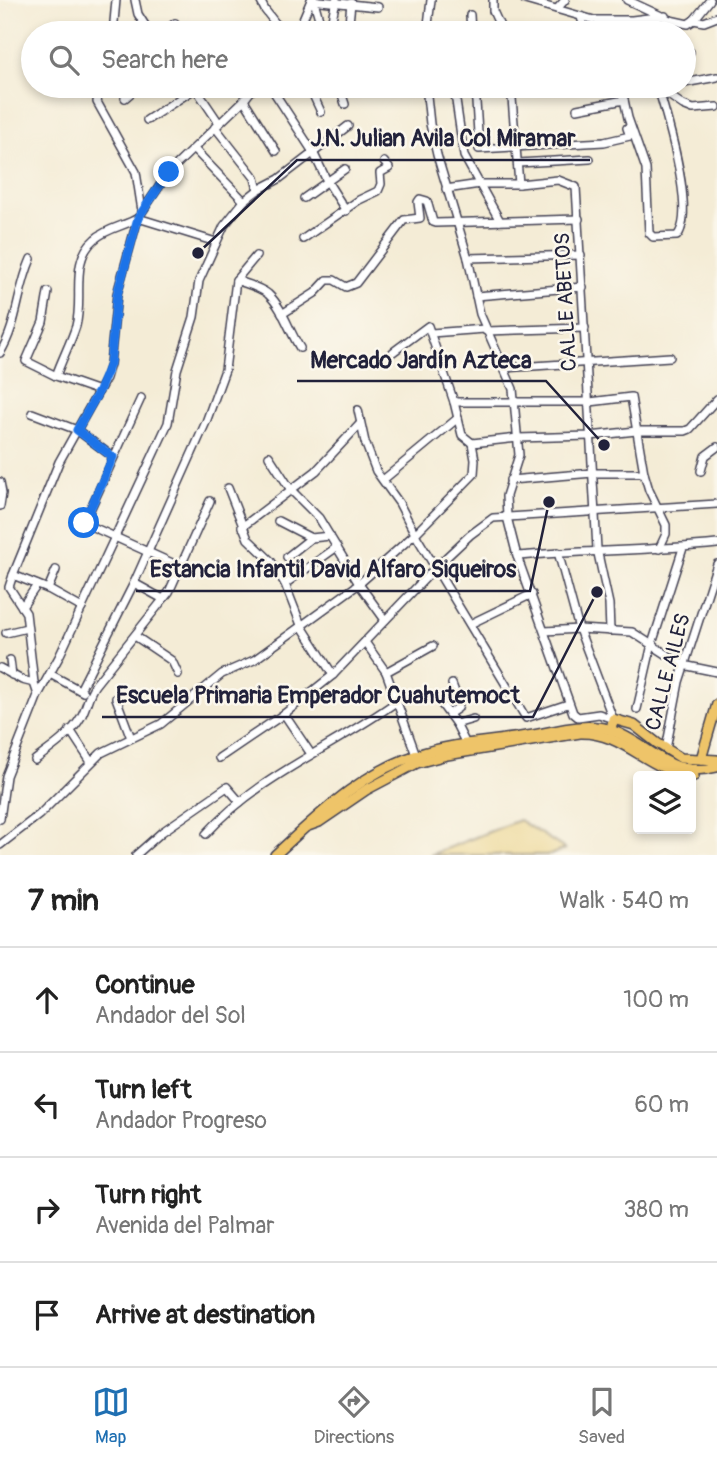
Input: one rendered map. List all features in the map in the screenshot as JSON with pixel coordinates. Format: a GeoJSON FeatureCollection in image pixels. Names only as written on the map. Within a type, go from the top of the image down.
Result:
{"type":"FeatureCollection","features":[{"type":"Feature","properties":{"kind":"main road"},"geometry":{"type":"LineString","coordinates":[[701,759],[717,704]]}},
{"type":"Feature","properties":{"kind":"main road"},"geometry":{"type":"LineString","coordinates":[[611,730],[613,719],[634,725],[681,758],[717,760]]}},
{"type":"Feature","properties":{"kind":"main road"},"geometry":{"type":"LineString","coordinates":[[275,855],[314,817],[340,797],[387,768],[416,755],[591,726],[611,730],[674,766],[687,770],[717,767]]}},
{"type":"Feature","properties":{"kind":"main road"},"geometry":{"type":"LineString","coordinates":[[306,827],[319,822],[377,784],[417,763],[447,755],[580,733],[599,734],[614,739],[669,771],[695,776],[717,772]]}},
{"type":"Feature","properties":{"kind":"street"},"geometry":{"type":"LineString","coordinates":[[115,21],[116,0]]}},
{"type":"Feature","properties":{"kind":"street"},"geometry":{"type":"LineString","coordinates":[[135,0],[142,21]]}},
{"type":"Feature","properties":{"kind":"street"},"geometry":{"type":"LineString","coordinates":[[260,0],[274,21]]}},
{"type":"Feature","properties":{"kind":"street"},"geometry":{"type":"LineString","coordinates":[[312,0],[351,2],[378,7]]}},
{"type":"Feature","properties":{"kind":"street"},"geometry":{"type":"LineString","coordinates":[[302,21],[312,0]]}},
{"type":"Feature","properties":{"kind":"street"},"geometry":{"type":"LineString","coordinates":[[312,0],[319,21]]}},
{"type":"Feature","properties":{"kind":"street"},"geometry":{"type":"LineString","coordinates":[[493,0],[493,11],[498,21]]}},
{"type":"Feature","properties":{"kind":"street"},"geometry":{"type":"LineString","coordinates":[[525,0],[557,9],[582,20],[632,20],[665,16]]}},
{"type":"Feature","properties":{"kind":"street"},"geometry":{"type":"LineString","coordinates":[[557,9],[565,0]]}},
{"type":"Feature","properties":{"kind":"street"},"geometry":{"type":"LineString","coordinates":[[627,0],[674,21]]}},
{"type":"Feature","properties":{"kind":"street"},"geometry":{"type":"LineString","coordinates":[[710,0],[694,20],[704,22],[717,17]]}},
{"type":"Feature","properties":{"kind":"street"},"geometry":{"type":"LineString","coordinates":[[332,21],[335,1]]}},
{"type":"Feature","properties":{"kind":"street"},"geometry":{"type":"LineString","coordinates":[[349,21],[351,2]]}},
{"type":"Feature","properties":{"kind":"street"},"geometry":{"type":"LineString","coordinates":[[427,21],[428,2]]}},
{"type":"Feature","properties":{"kind":"street"},"geometry":{"type":"LineString","coordinates":[[470,15],[470,21]]}},
{"type":"Feature","properties":{"kind":"street"},"geometry":{"type":"LineString","coordinates":[[696,81],[717,77]]}},
{"type":"Feature","properties":{"kind":"street"},"geometry":{"type":"LineString","coordinates":[[98,98],[97,102],[136,172],[141,215]]}},
{"type":"Feature","properties":{"kind":"street"},"geometry":{"type":"LineString","coordinates":[[147,120],[180,98]]}},
{"type":"Feature","properties":{"kind":"street"},"geometry":{"type":"LineString","coordinates":[[202,98],[217,125],[255,178],[258,190]]}},
{"type":"Feature","properties":{"kind":"street"},"geometry":{"type":"LineString","coordinates":[[278,98],[313,152],[346,211]]}},
{"type":"Feature","properties":{"kind":"street"},"geometry":{"type":"LineString","coordinates":[[315,98],[321,112]]}},
{"type":"Feature","properties":{"kind":"street"},"geometry":{"type":"LineString","coordinates":[[343,98],[345,104]]}},
{"type":"Feature","properties":{"kind":"street"},"geometry":{"type":"LineString","coordinates":[[427,98],[430,124],[446,189],[468,258],[485,330],[513,389],[519,455],[506,496],[507,517],[517,556],[568,704],[578,717],[599,714],[613,719]]}},
{"type":"Feature","properties":{"kind":"street"},"geometry":{"type":"LineString","coordinates":[[456,98],[464,156],[500,221]]}},
{"type":"Feature","properties":{"kind":"street"},"geometry":{"type":"LineString","coordinates":[[476,98],[479,149],[604,142],[630,136],[625,124],[628,118]]}},
{"type":"Feature","properties":{"kind":"street"},"geometry":{"type":"LineString","coordinates":[[446,189],[480,184],[519,184],[512,98]]}},
{"type":"Feature","properties":{"kind":"street"},"geometry":{"type":"LineString","coordinates":[[577,109],[624,100],[645,164],[651,236],[677,236],[680,234],[682,207],[679,162],[661,98]]}},
{"type":"Feature","properties":{"kind":"street"},"geometry":{"type":"LineString","coordinates":[[673,98],[683,106],[717,107]]}},
{"type":"Feature","properties":{"kind":"street"},"geometry":{"type":"LineString","coordinates":[[38,695],[34,683],[26,613],[9,587],[59,462],[99,391],[110,364],[117,295],[141,215],[169,172],[244,100],[276,151]]}},
{"type":"Feature","properties":{"kind":"street"},"geometry":{"type":"LineString","coordinates":[[0,819],[6,776],[38,695],[82,608],[168,422],[177,370],[194,317],[196,295],[224,226],[244,201],[279,179],[348,126]]}},
{"type":"Feature","properties":{"kind":"street"},"geometry":{"type":"LineString","coordinates":[[194,149],[244,201]]}},
{"type":"Feature","properties":{"kind":"street"},"geometry":{"type":"LineString","coordinates":[[519,163],[590,159]]}},
{"type":"Feature","properties":{"kind":"street"},"geometry":{"type":"LineString","coordinates":[[304,198],[345,169]]}},
{"type":"Feature","properties":{"kind":"street"},"geometry":{"type":"LineString","coordinates":[[303,239],[378,191],[384,169]]}},
{"type":"Feature","properties":{"kind":"street","name":"CALLE ABETOS"},"geometry":{"type":"LineString","coordinates":[[519,184],[558,180],[576,187],[578,193],[597,549],[609,604],[610,631]]}},
{"type":"Feature","properties":{"kind":"street"},"geometry":{"type":"LineString","coordinates":[[282,314],[315,293],[327,280],[334,280],[346,287],[356,283],[407,218],[418,220],[419,199],[424,199],[433,222],[579,219]]}},
{"type":"Feature","properties":{"kind":"street"},"geometry":{"type":"LineString","coordinates":[[141,215],[216,242]]}},
{"type":"Feature","properties":{"kind":"street"},"geometry":{"type":"LineString","coordinates":[[56,376],[76,325],[79,267],[85,252],[98,236],[126,226],[141,215]]}},
{"type":"Feature","properties":{"kind":"street"},"geometry":{"type":"LineString","coordinates":[[468,258],[581,255]]}},
{"type":"Feature","properties":{"kind":"street"},"geometry":{"type":"LineString","coordinates":[[80,690],[134,583],[206,422],[225,370],[236,280],[256,256]]}},
{"type":"Feature","properties":{"kind":"street"},"geometry":{"type":"LineString","coordinates":[[0,353],[12,329],[23,280],[31,259]]}},
{"type":"Feature","properties":{"kind":"street"},"geometry":{"type":"LineString","coordinates":[[236,280],[268,294],[300,348]]}},
{"type":"Feature","properties":{"kind":"street"},"geometry":{"type":"LineString","coordinates":[[476,296],[583,287]]}},
{"type":"Feature","properties":{"kind":"street"},"geometry":{"type":"LineString","coordinates":[[48,292],[43,322],[26,361],[56,376],[99,391]]}},
{"type":"Feature","properties":{"kind":"street"},"geometry":{"type":"LineString","coordinates":[[393,352],[430,329],[584,328]]}},
{"type":"Feature","properties":{"kind":"street"},"geometry":{"type":"LineString","coordinates":[[0,845],[39,815],[101,753],[161,724],[222,674],[254,660],[359,584],[415,534],[474,474],[472,443],[462,435],[430,329]]}},
{"type":"Feature","properties":{"kind":"street"},"geometry":{"type":"LineString","coordinates":[[503,368],[670,357]]}},
{"type":"Feature","properties":{"kind":"street"},"geometry":{"type":"LineString","coordinates":[[454,402],[590,402],[631,397],[644,473],[666,525],[666,534],[659,549]]}},
{"type":"Feature","properties":{"kind":"street"},"geometry":{"type":"LineString","coordinates":[[141,398],[84,523],[181,567]]}},
{"type":"Feature","properties":{"kind":"street"},"geometry":{"type":"LineString","coordinates":[[472,443],[636,431],[685,431],[690,429],[717,399]]}},
{"type":"Feature","properties":{"kind":"street"},"geometry":{"type":"LineString","coordinates":[[358,410],[372,461],[526,718],[568,704]]}},
{"type":"Feature","properties":{"kind":"street"},"geometry":{"type":"LineString","coordinates":[[32,413],[77,430],[113,457]]}},
{"type":"Feature","properties":{"kind":"street"},"geometry":{"type":"LineString","coordinates":[[383,480],[458,418]]}},
{"type":"Feature","properties":{"kind":"street"},"geometry":{"type":"LineString","coordinates":[[242,527],[316,471],[360,424]]}},
{"type":"Feature","properties":{"kind":"street"},"geometry":{"type":"LineString","coordinates":[[701,471],[705,456],[717,447]]}},
{"type":"Feature","properties":{"kind":"street"},"geometry":{"type":"LineString","coordinates":[[269,456],[292,490],[319,518],[359,584],[385,620]]}},
{"type":"Feature","properties":{"kind":"street"},"geometry":{"type":"LineString","coordinates":[[510,480],[593,473],[644,473]]}},
{"type":"Feature","properties":{"kind":"street"},"geometry":{"type":"LineString","coordinates":[[0,482],[0,506]]}},
{"type":"Feature","properties":{"kind":"street"},"geometry":{"type":"LineString","coordinates":[[228,488],[248,539],[271,561],[285,584],[301,625],[333,675]]}},
{"type":"Feature","properties":{"kind":"street"},"geometry":{"type":"LineString","coordinates":[[35,760],[70,730],[81,716],[89,694],[163,599],[181,567],[210,501]]}},
{"type":"Feature","properties":{"kind":"street"},"geometry":{"type":"LineString","coordinates":[[219,758],[284,714],[333,675],[435,568],[481,525],[493,518],[717,504]]}},
{"type":"Feature","properties":{"kind":"street"},"geometry":{"type":"LineString","coordinates":[[278,521],[311,538]]}},
{"type":"Feature","properties":{"kind":"street"},"geometry":{"type":"LineString","coordinates":[[287,556],[311,538],[330,536]]}},
{"type":"Feature","properties":{"kind":"street"},"geometry":{"type":"LineString","coordinates":[[517,556],[597,549],[659,549],[717,544]]}},
{"type":"Feature","properties":{"kind":"street"},"geometry":{"type":"LineString","coordinates":[[285,584],[337,547]]}},
{"type":"Feature","properties":{"kind":"street"},"geometry":{"type":"LineString","coordinates":[[637,709],[652,644],[683,548]]}},
{"type":"Feature","properties":{"kind":"street"},"geometry":{"type":"LineString","coordinates":[[558,552],[579,629],[613,719]]}},
{"type":"Feature","properties":{"kind":"street","name":"CALLE AILES"},"geometry":{"type":"LineString","coordinates":[[666,749],[683,665],[717,564]]}},
{"type":"Feature","properties":{"kind":"street"},"geometry":{"type":"LineString","coordinates":[[48,589],[56,570]]}},
{"type":"Feature","properties":{"kind":"street"},"geometry":{"type":"LineString","coordinates":[[13,575],[48,589],[82,608]]}},
{"type":"Feature","properties":{"kind":"street"},"geometry":{"type":"LineString","coordinates":[[134,583],[163,599]]}},
{"type":"Feature","properties":{"kind":"street"},"geometry":{"type":"LineString","coordinates":[[22,607],[37,585]]}},
{"type":"Feature","properties":{"kind":"street"},"geometry":{"type":"LineString","coordinates":[[470,624],[532,594]]}},
{"type":"Feature","properties":{"kind":"street"},"geometry":{"type":"LineString","coordinates":[[6,633],[27,628]]}},
{"type":"Feature","properties":{"kind":"street"},"geometry":{"type":"LineString","coordinates":[[545,631],[579,629],[632,632],[683,665],[717,672]]}},
{"type":"Feature","properties":{"kind":"street"},"geometry":{"type":"LineString","coordinates":[[135,636],[172,661],[178,674]]}},
{"type":"Feature","properties":{"kind":"street"},"geometry":{"type":"LineString","coordinates":[[365,642],[386,672],[416,755]]}},
{"type":"Feature","properties":{"kind":"street"},"geometry":{"type":"LineString","coordinates":[[386,672],[433,646]]}},
{"type":"Feature","properties":{"kind":"street"},"geometry":{"type":"LineString","coordinates":[[10,660],[12,675]]}},
{"type":"Feature","properties":{"kind":"street"},"geometry":{"type":"LineString","coordinates":[[0,668],[34,683]]}},
{"type":"Feature","properties":{"kind":"street"},"geometry":{"type":"LineString","coordinates":[[50,674],[89,694]]}},
{"type":"Feature","properties":{"kind":"street"},"geometry":{"type":"LineString","coordinates":[[449,714],[458,708],[452,684]]}},
{"type":"Feature","properties":{"kind":"street"},"geometry":{"type":"LineString","coordinates":[[116,698],[131,738]]}},
{"type":"Feature","properties":{"kind":"street"},"geometry":{"type":"LineString","coordinates":[[206,834],[240,802],[311,754],[363,726],[396,702]]}},
{"type":"Feature","properties":{"kind":"street"},"geometry":{"type":"LineString","coordinates":[[440,702],[456,724],[467,746]]}},
{"type":"Feature","properties":{"kind":"street"},"geometry":{"type":"LineString","coordinates":[[284,714],[311,754]]}},
{"type":"Feature","properties":{"kind":"street"},"geometry":{"type":"LineString","coordinates":[[456,724],[472,719]]}},
{"type":"Feature","properties":{"kind":"street"},"geometry":{"type":"LineString","coordinates":[[70,730],[91,762]]}},
{"type":"Feature","properties":{"kind":"street"},"geometry":{"type":"LineString","coordinates":[[136,855],[162,832],[227,787],[240,802]]}},
{"type":"Feature","properties":{"kind":"sand"},"geometry":{"type":"Polygon","coordinates":[[[519,820],[565,849],[550,855],[430,855],[519,820]]]}},
{"type":"Feature","properties":{"kind":"place","name":"J.N. Julian Avila Col Miramar"},"geometry":{"type":"Point","coordinates":[198,253]}},
{"type":"Feature","properties":{"kind":"place","name":"Mercado Jardín Azteca"},"geometry":{"type":"Point","coordinates":[604,445]}},
{"type":"Feature","properties":{"kind":"place","name":"Estancia Infantil David Alfaro Siqueiros"},"geometry":{"type":"Point","coordinates":[549,502]}},
{"type":"Feature","properties":{"kind":"place","name":"Escuela Primaria Emperador Cuahutemoct"},"geometry":{"type":"Point","coordinates":[597,592]}},
{"type":"Feature","properties":{"kind":"route"},"geometry":{"type":"LineString","coordinates":[[84,523],[113,457],[77,430],[106,378],[112,349],[117,295],[138,218],[169,172]]}}]}
